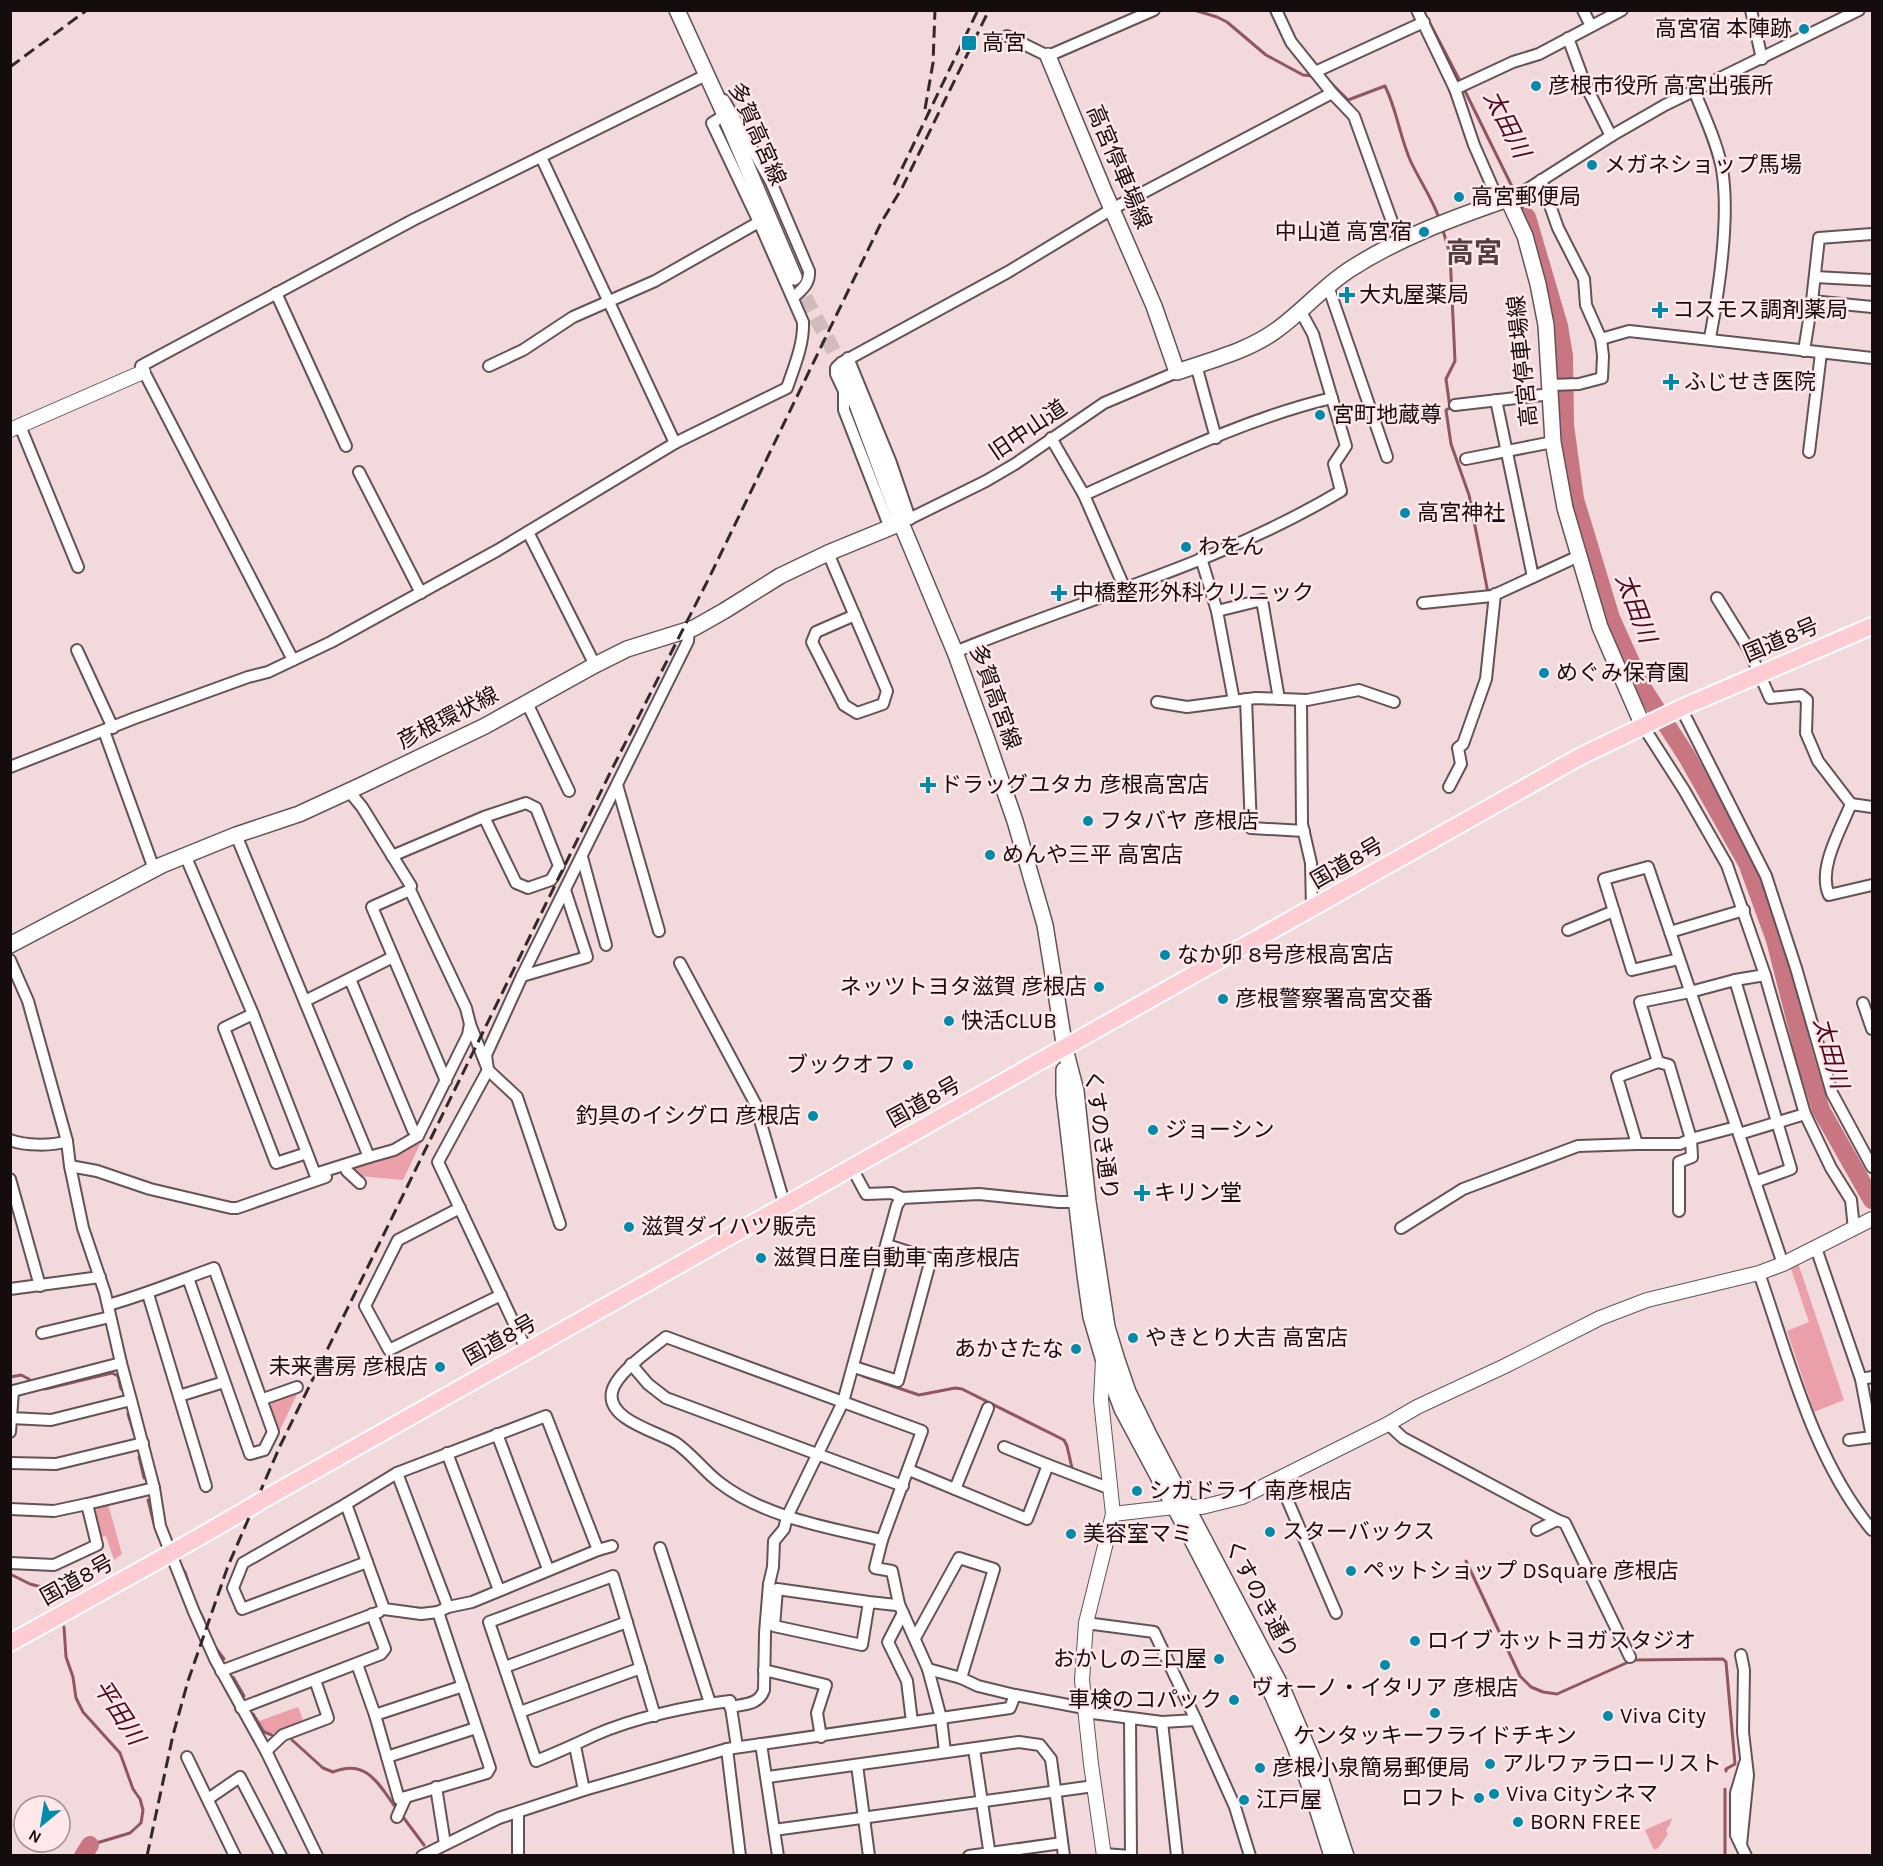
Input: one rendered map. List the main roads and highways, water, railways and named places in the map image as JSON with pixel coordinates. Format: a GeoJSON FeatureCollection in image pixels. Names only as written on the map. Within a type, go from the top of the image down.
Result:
{"type":"FeatureCollection","features":[{"type":"Feature","properties":{"kind":"highway","name":"国道8号"},"geometry":{"type":"LineString","coordinates":[[10,1643],[1581,756],[1759,673],[1872,626]]}},
{"type":"Feature","properties":{"kind":"main road","name":"多賀高宮線"},"geometry":{"type":"LineString","coordinates":[[677,10],[725,115],[794,277]]}},
{"type":"Feature","properties":{"kind":"main road","name":"高宮停車場線"},"geometry":{"type":"LineString","coordinates":[[1048,56],[1154,306],[1177,372],[1267,337],[1348,270],[1399,240],[1511,197],[1525,236],[1546,325],[1552,388],[1553,442],[1565,508],[1600,627],[1647,724]]}},
{"type":"Feature","properties":{"kind":"main road","name":"多賀高宮線"},"geometry":{"type":"LineString","coordinates":[[847,365],[901,523],[955,652],[1015,821],[1045,925],[1065,1049]]}},
{"type":"Feature","properties":{"kind":"main road","name":"彦根環状線"},"geometry":{"type":"LineString","coordinates":[[10,945],[154,869],[236,835],[299,814],[352,790],[421,758],[595,665],[627,650],[689,629],[724,611],[780,576],[828,553],[901,523]]}},
{"type":"Feature","properties":{"kind":"main road","name":"くすのき通り"},"geometry":{"type":"LineString","coordinates":[[1065,1049],[1076,1091],[1091,1317],[1103,1358],[1122,1409],[1181,1507],[1283,1690],[1321,1779],[1346,1856]]}},
{"type":"Feature","properties":{"kind":"main road","name":"くすのき通り"},"geometry":{"type":"LineString","coordinates":[[1082,1202],[1107,1327],[1128,1392],[1241,1635],[1286,1725],[1312,1792],[1332,1856]]}},
{"type":"Feature","properties":{"kind":"waterway"},"geometry":{"type":"LineString","coordinates":[[1194,10],[1227,22],[1266,55],[1303,75],[1313,76]]}},
{"type":"Feature","properties":{"kind":"waterway","name":"太田川"},"geometry":{"type":"LineString","coordinates":[[1423,10],[1461,83]]}},
{"type":"Feature","properties":{"kind":"waterway"},"geometry":{"type":"LineString","coordinates":[[1330,82],[1348,100],[1385,86],[1407,153],[1439,218]]}},
{"type":"Feature","properties":{"kind":"waterway","name":"太田川"},"geometry":{"type":"LineString","coordinates":[[1464,89],[1527,217]]}},
{"type":"Feature","properties":{"kind":"waterway","name":"太田川"},"geometry":{"type":"LineString","coordinates":[[1527,217],[1559,326],[1564,356],[1565,425],[1575,499],[1611,618],[1642,687],[1686,755],[1747,863],[1775,940],[1805,1058],[1821,1110],[1872,1200]]}},
{"type":"Feature","properties":{"kind":"waterway"},"geometry":{"type":"LineString","coordinates":[[1442,227],[1450,254],[1455,361],[1446,379],[1450,408],[1446,410],[1451,444],[1469,495],[1488,593]]}},
{"type":"Feature","properties":{"kind":"waterway"},"geometry":{"type":"LineString","coordinates":[[1581,550],[1590,548]]}},
{"type":"Feature","properties":{"kind":"waterway"},"geometry":{"type":"LineString","coordinates":[[1535,570],[1572,553]]}},
{"type":"Feature","properties":{"kind":"waterway"},"geometry":{"type":"LineString","coordinates":[[1513,581],[1529,573]]}},
{"type":"Feature","properties":{"kind":"waterway"},"geometry":{"type":"LineString","coordinates":[[45,1389],[112,1373],[118,1376],[121,1389]]}},
{"type":"Feature","properties":{"kind":"waterway"},"geometry":{"type":"LineString","coordinates":[[10,1377],[21,1375],[29,1379]]}},
{"type":"Feature","properties":{"kind":"waterway"},"geometry":{"type":"LineString","coordinates":[[863,1376],[919,1395],[955,1388],[962,1389],[1064,1440],[1072,1468]]}},
{"type":"Feature","properties":{"kind":"waterway"},"geometry":{"type":"LineString","coordinates":[[128,1414],[134,1433]]}},
{"type":"Feature","properties":{"kind":"waterway"},"geometry":{"type":"LineString","coordinates":[[139,1457],[144,1478]]}},
{"type":"Feature","properties":{"kind":"waterway"},"geometry":{"type":"LineString","coordinates":[[148,1500],[154,1524]]}},
{"type":"Feature","properties":{"kind":"waterway"},"geometry":{"type":"LineString","coordinates":[[1466,1561],[1520,1676],[1531,1687],[1543,1692],[1557,1694],[1633,1660],[1723,1659],[1726,1662],[1735,1764],[1726,1771]]}},
{"type":"Feature","properties":{"kind":"waterway"},"geometry":{"type":"LineString","coordinates":[[181,1567],[191,1591]]}},
{"type":"Feature","properties":{"kind":"waterway","name":"平田川"},"geometry":{"type":"LineString","coordinates":[[10,1574],[30,1584],[49,1589],[57,1600]]}},
{"type":"Feature","properties":{"kind":"waterway"},"geometry":{"type":"LineString","coordinates":[[198,1608],[204,1620]]}},
{"type":"Feature","properties":{"kind":"waterway","name":"平田川"},"geometry":{"type":"LineString","coordinates":[[64,1627],[66,1657],[73,1677],[76,1698],[83,1712],[120,1753],[143,1810],[141,1823],[130,1833],[90,1845]]}},
{"type":"Feature","properties":{"kind":"waterway"},"geometry":{"type":"LineString","coordinates":[[215,1647],[224,1659]]}},
{"type":"Feature","properties":{"kind":"waterway"},"geometry":{"type":"LineString","coordinates":[[233,1677],[244,1696]]}},
{"type":"Feature","properties":{"kind":"waterway"},"geometry":{"type":"LineString","coordinates":[[253,1714],[264,1732],[272,1735]]}},
{"type":"Feature","properties":{"kind":"waterway"},"geometry":{"type":"LineString","coordinates":[[292,1740],[323,1768],[333,1772],[355,1768],[371,1776],[396,1808]]}},
{"type":"Feature","properties":{"kind":"waterway"},"geometry":{"type":"LineString","coordinates":[[1725,1789],[1725,1856]]}},
{"type":"Feature","properties":{"kind":"waterway"},"geometry":{"type":"LineString","coordinates":[[403,1817],[424,1845]]}},
{"type":"Feature","properties":{"kind":"waterway","name":"平田川"},"geometry":{"type":"LineString","coordinates":[[83,1856],[90,1845]]}},
{"type":"Feature","properties":{"kind":"tunnel"},"geometry":{"type":"LineString","coordinates":[[794,277],[845,372]]}},
{"type":"Feature","properties":{"kind":"railway"},"geometry":{"type":"LineString","coordinates":[[10,67],[87,10]]}},
{"type":"Feature","properties":{"kind":"railway"},"geometry":{"type":"LineString","coordinates":[[925,109],[933,63],[935,10]]}},
{"type":"Feature","properties":{"kind":"railway"},"geometry":{"type":"LineString","coordinates":[[894,185],[978,10]]}},
{"type":"Feature","properties":{"kind":"railway"},"geometry":{"type":"LineString","coordinates":[[147,1856],[173,1735],[188,1681],[228,1566],[280,1446],[611,771],[709,578],[882,221],[902,188],[989,10]]}},
{"type":"Feature","properties":{"kind":"place","name":"高宮宿 本陣跡"},"geometry":{"type":"Point","coordinates":[1804,29]}},
{"type":"Feature","properties":{"kind":"place","name":"高宮"},"geometry":{"type":"Point","coordinates":[969,43]}},
{"type":"Feature","properties":{"kind":"place","name":"彦根市役所 高宮出張所"},"geometry":{"type":"Point","coordinates":[1536,86]}},
{"type":"Feature","properties":{"kind":"place","name":"メガネショップ馬場"},"geometry":{"type":"Point","coordinates":[1592,165]}},
{"type":"Feature","properties":{"kind":"place","name":"高宮郵便局"},"geometry":{"type":"Point","coordinates":[1459,197]}},
{"type":"Feature","properties":{"kind":"place","name":"中山道 高宮宿"},"geometry":{"type":"Point","coordinates":[1424,232]}},
{"type":"Feature","properties":{"kind":"place","name":"大丸屋薬局"},"geometry":{"type":"Point","coordinates":[1347,295]}},
{"type":"Feature","properties":{"kind":"place","name":"コスモス調剤薬局"},"geometry":{"type":"Point","coordinates":[1660,310]}},
{"type":"Feature","properties":{"kind":"place","name":"ふじせき医院"},"geometry":{"type":"Point","coordinates":[1671,382]}},
{"type":"Feature","properties":{"kind":"place","name":"宮町地蔵尊"},"geometry":{"type":"Point","coordinates":[1320,415]}},
{"type":"Feature","properties":{"kind":"place","name":"高宮神社"},"geometry":{"type":"Point","coordinates":[1405,513]}},
{"type":"Feature","properties":{"kind":"place","name":"わをん"},"geometry":{"type":"Point","coordinates":[1186,547]}},
{"type":"Feature","properties":{"kind":"place","name":"中橋整形外科クリニック"},"geometry":{"type":"Point","coordinates":[1059,593]}},
{"type":"Feature","properties":{"kind":"place","name":"めぐみ保育園"},"geometry":{"type":"Point","coordinates":[1544,673]}},
{"type":"Feature","properties":{"kind":"place","name":"ドラッグユタカ 彦根高宮店"},"geometry":{"type":"Point","coordinates":[928,785]}},
{"type":"Feature","properties":{"kind":"place","name":"フタバヤ 彦根店"},"geometry":{"type":"Point","coordinates":[1088,821]}},
{"type":"Feature","properties":{"kind":"place","name":"めんや三平 高宮店"},"geometry":{"type":"Point","coordinates":[990,855]}},
{"type":"Feature","properties":{"kind":"place","name":"なか卯 8号彦根高宮店"},"geometry":{"type":"Point","coordinates":[1165,955]}},
{"type":"Feature","properties":{"kind":"place","name":"ネッツトヨタ滋賀 彦根店"},"geometry":{"type":"Point","coordinates":[1099,987]}},
{"type":"Feature","properties":{"kind":"place","name":"彦根警察署高宮交番"},"geometry":{"type":"Point","coordinates":[1223,999]}},
{"type":"Feature","properties":{"kind":"place","name":"快活CLUB"},"geometry":{"type":"Point","coordinates":[949,1021]}},
{"type":"Feature","properties":{"kind":"place","name":"ブックオフ"},"geometry":{"type":"Point","coordinates":[908,1065]}},
{"type":"Feature","properties":{"kind":"place","name":"釣具のイシグロ 彦根店"},"geometry":{"type":"Point","coordinates":[813,1116]}},
{"type":"Feature","properties":{"kind":"place","name":"ジョーシン"},"geometry":{"type":"Point","coordinates":[1153,1130]}},
{"type":"Feature","properties":{"kind":"place","name":"キリン堂"},"geometry":{"type":"Point","coordinates":[1142,1193]}},
{"type":"Feature","properties":{"kind":"place","name":"滋賀ダイハツ販売"},"geometry":{"type":"Point","coordinates":[629,1227]}},
{"type":"Feature","properties":{"kind":"place","name":"滋賀日産自動車 南彦根店"},"geometry":{"type":"Point","coordinates":[761,1258]}},
{"type":"Feature","properties":{"kind":"place","name":"やきとり大吉 高宮店"},"geometry":{"type":"Point","coordinates":[1133,1338]}},
{"type":"Feature","properties":{"kind":"place","name":"あかさたな"},"geometry":{"type":"Point","coordinates":[1076,1349]}},
{"type":"Feature","properties":{"kind":"place","name":"未来書房 彦根店"},"geometry":{"type":"Point","coordinates":[440,1367]}},
{"type":"Feature","properties":{"kind":"place","name":"シガドライ 南彦根店"},"geometry":{"type":"Point","coordinates":[1137,1491]}},
{"type":"Feature","properties":{"kind":"place","name":"スターバックス"},"geometry":{"type":"Point","coordinates":[1270,1532]}},
{"type":"Feature","properties":{"kind":"place","name":"美容室マミ"},"geometry":{"type":"Point","coordinates":[1071,1534]}},
{"type":"Feature","properties":{"kind":"place","name":"ペットショップ DSquare 彦根店"},"geometry":{"type":"Point","coordinates":[1351,1571]}},
{"type":"Feature","properties":{"kind":"place","name":"ロイブ ホットヨガスタジオ"},"geometry":{"type":"Point","coordinates":[1415,1641]}},
{"type":"Feature","properties":{"kind":"place","name":"おかしの三口屋"},"geometry":{"type":"Point","coordinates":[1219,1659]}},
{"type":"Feature","properties":{"kind":"place","name":"ヴォーノ・イタリア 彦根店"},"geometry":{"type":"Point","coordinates":[1385,1665]}},
{"type":"Feature","properties":{"kind":"place","name":"車検のコパック"},"geometry":{"type":"Point","coordinates":[1234,1700]}},
{"type":"Feature","properties":{"kind":"place","name":"ケンタッキーフライドチキン"},"geometry":{"type":"Point","coordinates":[1435,1713]}},
{"type":"Feature","properties":{"kind":"place","name":"Viva City"},"geometry":{"type":"Point","coordinates":[1608,1716]}},
{"type":"Feature","properties":{"kind":"place","name":"アルワァラローリスト"},"geometry":{"type":"Point","coordinates":[1490,1764]}},
{"type":"Feature","properties":{"kind":"place","name":"彦根小泉簡易郵便局"},"geometry":{"type":"Point","coordinates":[1260,1768]}},
{"type":"Feature","properties":{"kind":"place","name":"Viva Cityシネマ"},"geometry":{"type":"Point","coordinates":[1494,1794]}},
{"type":"Feature","properties":{"kind":"place","name":"ロフト"},"geometry":{"type":"Point","coordinates":[1479,1798]}},
{"type":"Feature","properties":{"kind":"place","name":"江戸屋"},"geometry":{"type":"Point","coordinates":[1244,1800]}},
{"type":"Feature","properties":{"kind":"place","name":"BORN FREE"},"geometry":{"type":"Point","coordinates":[1518,1822]}},
{"type":"Feature","properties":{"kind":"district","name":"高宮"},"geometry":{"type":"Point","coordinates":[1474,252]}}]}
